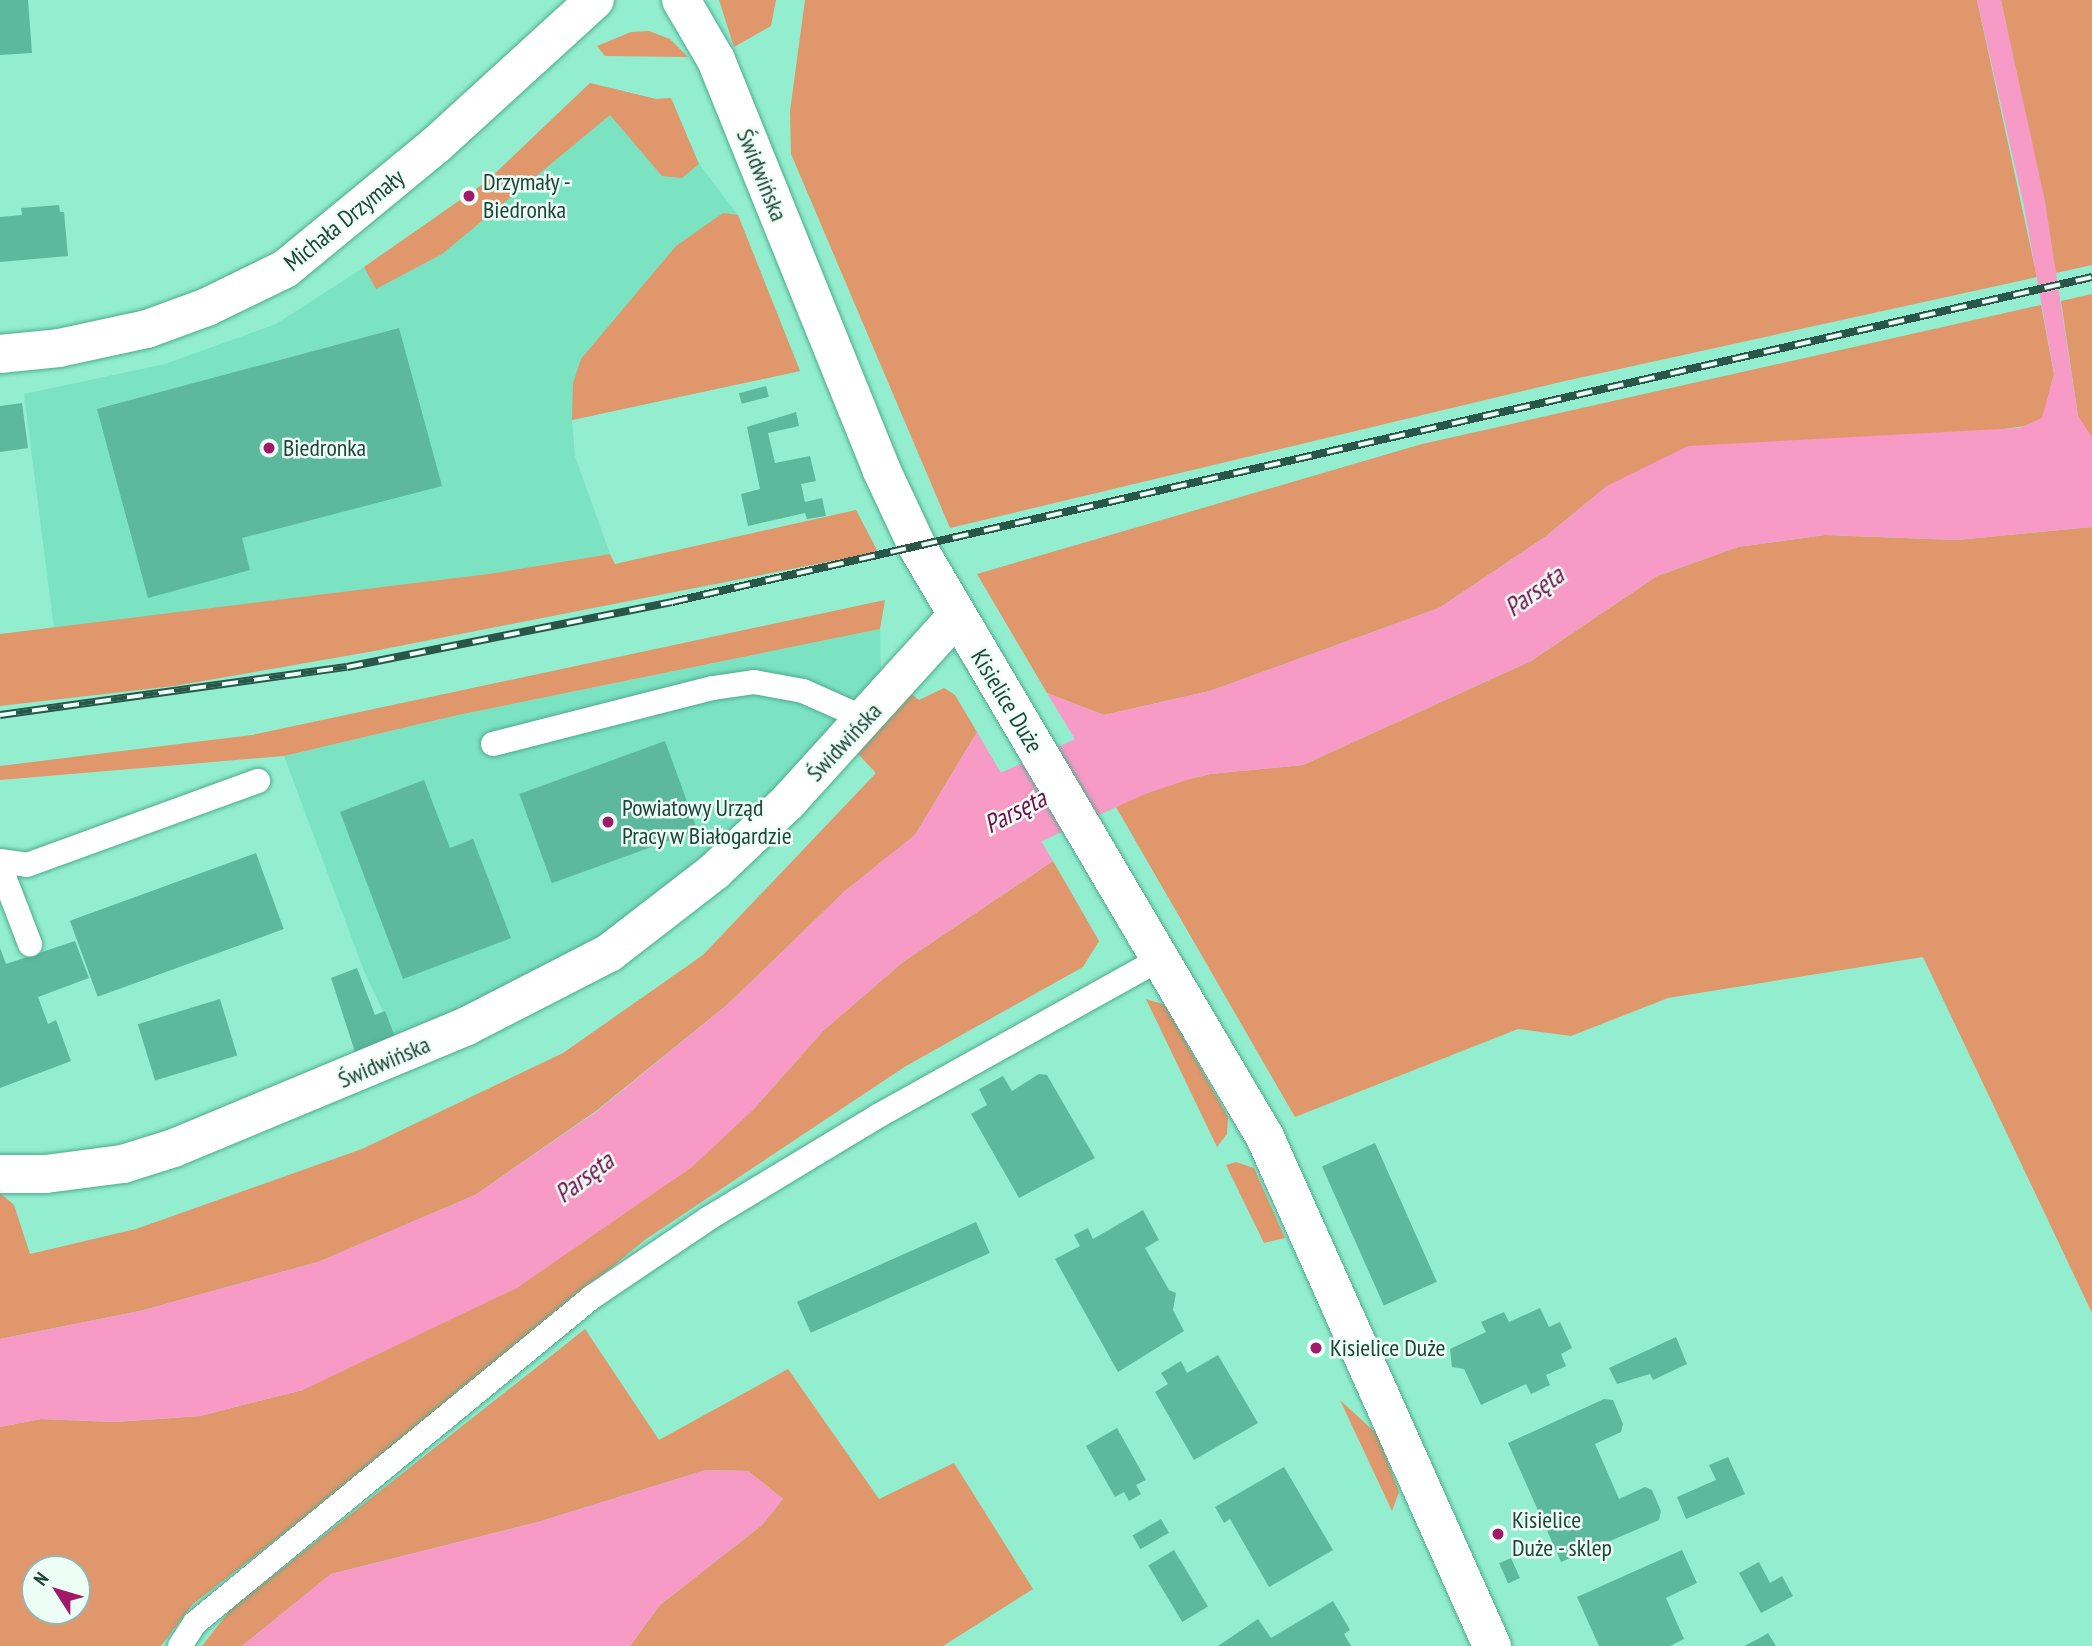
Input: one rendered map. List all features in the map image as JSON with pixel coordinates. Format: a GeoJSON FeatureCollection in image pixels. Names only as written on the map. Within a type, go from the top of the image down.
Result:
{"type":"FeatureCollection","features":[{"type":"Feature","properties":{"kind":"street","name":"Michała Drzymały"},"geometry":{"type":"LineString","coordinates":[[0,354],[68,346],[147,329],[207,307],[285,269],[436,145],[595,0]]}},
{"type":"Feature","properties":{"kind":"street","name":"Świdwińska"},"geometry":{"type":"LineString","coordinates":[[0,1174],[46,1174],[122,1164],[174,1148],[335,1083],[550,986],[621,945],[715,871],[866,719],[956,617],[881,469],[721,72],[681,0]]}},
{"type":"Feature","properties":{"kind":"street","name":"Kisielice Duże"},"geometry":{"type":"LineString","coordinates":[[956,617],[1162,958],[1265,1138],[1493,1646]]}},
{"type":"Feature","properties":{"kind":"lane"},"geometry":{"type":"LineString","coordinates":[[494,744],[713,688],[754,682],[803,691],[866,719]]}},
{"type":"Feature","properties":{"kind":"lane"},"geometry":{"type":"LineString","coordinates":[[0,861],[27,866],[258,781]]}},
{"type":"Feature","properties":{"kind":"lane"},"geometry":{"type":"LineString","coordinates":[[0,866],[30,944]]}},
{"type":"Feature","properties":{"kind":"lane"},"geometry":{"type":"LineString","coordinates":[[180,1646],[195,1623],[592,1297],[709,1218],[878,1116],[1162,958]]}},
{"type":"Feature","properties":{"kind":"shaded area"},"geometry":{"type":"Polygon","coordinates":[[[719,0],[776,0],[771,26],[734,47],[719,0]]]}},
{"type":"Feature","properties":{"kind":"shaded area"},"geometry":{"type":"Polygon","coordinates":[[[805,0],[1977,0],[2037,277],[1565,381],[950,528],[791,154],[790,111],[805,0]]]}},
{"type":"Feature","properties":{"kind":"shaded area"},"geometry":{"type":"Polygon","coordinates":[[[2001,0],[2092,0],[2092,265],[2056,273],[2001,0]]]}},
{"type":"Feature","properties":{"kind":"shaded area"},"geometry":{"type":"Polygon","coordinates":[[[649,31],[670,39],[688,57],[605,56],[597,46],[631,32],[649,31]]]}},
{"type":"Feature","properties":{"kind":"shaded area"},"geometry":{"type":"Polygon","coordinates":[[[590,83],[656,99],[671,98],[699,164],[738,215],[800,371],[572,420],[575,456],[610,554],[488,574],[54,629],[24,394],[165,364],[276,324],[425,228],[486,182],[590,83]]]}},
{"type":"Feature","properties":{"kind":"shaded area"},"geometry":{"type":"Polygon","coordinates":[[[590,83],[656,99],[671,98],[699,164],[682,178],[662,176],[610,115],[442,254],[376,289],[364,267],[486,182],[590,83]]]}},
{"type":"Feature","properties":{"kind":"shaded area"},"geometry":{"type":"Polygon","coordinates":[[[723,213],[738,215],[800,371],[572,420],[573,383],[581,359],[676,246],[723,213]]]}},
{"type":"Feature","properties":{"kind":"shaded area"},"geometry":{"type":"Polygon","coordinates":[[[2092,294],[2090,438],[2078,416],[2061,301],[2092,294]]]}},
{"type":"Feature","properties":{"kind":"shaded area"},"geometry":{"type":"Polygon","coordinates":[[[2041,305],[2054,374],[2043,418],[2032,425],[1607,486],[1545,537],[1439,608],[1210,691],[1104,715],[1047,693],[977,574],[1422,444],[2041,305]]]}},
{"type":"Feature","properties":{"kind":"shaded area"},"geometry":{"type":"Polygon","coordinates":[[[856,510],[878,552],[369,652],[174,686],[0,706],[0,634],[488,574],[610,554],[615,564],[856,510]]]}},
{"type":"Feature","properties":{"kind":"shaded area"},"geometry":{"type":"Polygon","coordinates":[[[2092,527],[2092,1313],[1923,957],[1668,998],[1571,1036],[1518,1029],[1295,1117],[1116,807],[1137,792],[1210,774],[1303,765],[1531,661],[1657,576],[1738,547],[1825,535],[1957,540],[2092,527]]]}},
{"type":"Feature","properties":{"kind":"shaded area"},"geometry":{"type":"Polygon","coordinates":[[[885,600],[880,629],[458,715],[284,756],[0,780],[0,766],[252,735],[885,600]]]}},
{"type":"Feature","properties":{"kind":"shaded area"},"geometry":{"type":"Polygon","coordinates":[[[880,629],[881,677],[822,746],[708,858],[597,939],[513,984],[395,1037],[364,971],[284,756],[458,715],[880,629]]]}},
{"type":"Feature","properties":{"kind":"shaded area"},"geometry":{"type":"Polygon","coordinates":[[[944,688],[955,695],[977,732],[915,835],[845,891],[728,1004],[596,1111],[475,1195],[318,1262],[140,1311],[0,1339],[0,1193],[14,1205],[30,1254],[136,1229],[362,1149],[563,1053],[703,955],[876,773],[858,754],[910,693],[919,700],[944,688]]]}},
{"type":"Feature","properties":{"kind":"shaded area"},"geometry":{"type":"Polygon","coordinates":[[[1053,861],[1099,941],[1083,967],[906,1066],[646,1239],[340,1490],[193,1604],[161,1646],[0,1646],[0,1427],[41,1419],[115,1422],[200,1416],[303,1390],[753,1110],[823,1031],[903,962],[1053,861]]]}},
{"type":"Feature","properties":{"kind":"shaded area"},"geometry":{"type":"Polygon","coordinates":[[[1146,999],[1165,1005],[1228,1117],[1227,1134],[1217,1147],[1146,999]]]}},
{"type":"Feature","properties":{"kind":"shaded area"},"geometry":{"type":"Polygon","coordinates":[[[1236,1162],[1254,1168],[1285,1238],[1264,1243],[1226,1165],[1236,1162]]]}},
{"type":"Feature","properties":{"kind":"shaded area"},"geometry":{"type":"Polygon","coordinates":[[[585,1329],[659,1440],[788,1369],[879,1499],[954,1463],[1033,1589],[943,1646],[630,1646],[660,1605],[762,1525],[783,1499],[748,1471],[706,1470],[538,1522],[331,1574],[242,1646],[202,1646],[231,1609],[585,1329]]]}},
{"type":"Feature","properties":{"kind":"shaded area"},"geometry":{"type":"Polygon","coordinates":[[[1340,1400],[1377,1434],[1399,1492],[1392,1511],[1340,1400]]]}},
{"type":"Feature","properties":{"kind":"water"},"geometry":{"type":"Polygon","coordinates":[[[1977,0],[2001,0],[2045,201],[2078,416],[2092,437],[2092,527],[1957,540],[1825,535],[1738,547],[1657,576],[1531,661],[1303,765],[1210,774],[1137,792],[1116,807],[1047,693],[1104,715],[1210,691],[1439,608],[1545,537],[1607,486],[1688,446],[2019,428],[2042,418],[2054,374],[2024,206],[1977,0]]]}},
{"type":"Feature","properties":{"kind":"water"},"geometry":{"type":"Polygon","coordinates":[[[977,732],[1053,861],[903,962],[823,1031],[753,1110],[692,1167],[517,1288],[303,1390],[200,1416],[115,1422],[41,1419],[0,1427],[0,1339],[140,1311],[318,1262],[475,1195],[596,1112],[728,1004],[845,891],[915,835],[977,732]]]}},
{"type":"Feature","properties":{"kind":"water"},"geometry":{"type":"Polygon","coordinates":[[[706,1470],[748,1471],[783,1499],[762,1525],[660,1605],[630,1646],[242,1646],[331,1574],[538,1522],[706,1470]]]}},
{"type":"Feature","properties":{"kind":"pier"},"geometry":{"type":"Polygon","coordinates":[[[979,736],[1056,859],[1055,864],[979,736]]]}},
{"type":"Feature","properties":{"kind":"building"},"geometry":{"type":"Polygon","coordinates":[[[0,0],[28,0],[32,53],[0,55],[0,0]]]}},
{"type":"Feature","properties":{"kind":"building"},"geometry":{"type":"Polygon","coordinates":[[[59,205],[60,212],[64,212],[68,256],[0,262],[0,217],[22,215],[21,208],[59,205]]]}},
{"type":"Feature","properties":{"kind":"building","name":"Biedronka"},"geometry":{"type":"Polygon","coordinates":[[[399,328],[442,486],[242,538],[250,570],[148,598],[97,409],[399,328]]]}},
{"type":"Feature","properties":{"kind":"building"},"geometry":{"type":"Polygon","coordinates":[[[766,386],[769,397],[742,404],[739,393],[766,386]]]}},
{"type":"Feature","properties":{"kind":"building"},"geometry":{"type":"Polygon","coordinates":[[[22,403],[28,448],[0,452],[0,406],[22,403]]]}},
{"type":"Feature","properties":{"kind":"building"},"geometry":{"type":"Polygon","coordinates":[[[796,412],[799,426],[768,433],[775,463],[810,456],[816,481],[801,484],[805,502],[822,498],[826,516],[807,519],[805,513],[748,526],[741,494],[760,489],[747,427],[796,412]]]}},
{"type":"Feature","properties":{"kind":"building"},"geometry":{"type":"Polygon","coordinates":[[[665,741],[697,830],[552,883],[519,794],[665,741]]]}},
{"type":"Feature","properties":{"kind":"building"},"geometry":{"type":"Polygon","coordinates":[[[424,780],[450,848],[473,839],[511,938],[403,979],[340,812],[424,780]]]}},
{"type":"Feature","properties":{"kind":"building"},"geometry":{"type":"Polygon","coordinates":[[[256,853],[284,929],[98,997],[70,921],[256,853]]]}},
{"type":"Feature","properties":{"kind":"building"},"geometry":{"type":"Polygon","coordinates":[[[75,941],[89,978],[38,997],[48,1024],[56,1020],[71,1061],[0,1088],[0,948],[6,964],[75,941]]]}},
{"type":"Feature","properties":{"kind":"building"},"geometry":{"type":"Polygon","coordinates":[[[357,968],[375,1015],[385,1011],[395,1037],[355,1052],[331,978],[357,968]]]}},
{"type":"Feature","properties":{"kind":"building"},"geometry":{"type":"Polygon","coordinates":[[[220,999],[237,1055],[155,1081],[138,1024],[220,999]]]}},
{"type":"Feature","properties":{"kind":"building"},"geometry":{"type":"Polygon","coordinates":[[[1039,1074],[1047,1075],[1095,1158],[1019,1198],[971,1114],[987,1105],[979,1089],[1003,1076],[1012,1091],[1039,1074]]]}},
{"type":"Feature","properties":{"kind":"building"},"geometry":{"type":"Polygon","coordinates":[[[1375,1143],[1437,1282],[1384,1305],[1322,1167],[1375,1143]]]}},
{"type":"Feature","properties":{"kind":"building"},"geometry":{"type":"Polygon","coordinates":[[[1143,1210],[1159,1240],[1145,1248],[1169,1290],[1176,1293],[1173,1310],[1184,1331],[1118,1372],[1055,1259],[1080,1246],[1074,1235],[1088,1228],[1093,1239],[1143,1210]]]}},
{"type":"Feature","properties":{"kind":"building"},"geometry":{"type":"Polygon","coordinates":[[[976,1222],[990,1253],[811,1333],[797,1302],[976,1222]]]}},
{"type":"Feature","properties":{"kind":"building"},"geometry":{"type":"Polygon","coordinates":[[[1540,1308],[1549,1327],[1560,1322],[1572,1348],[1561,1354],[1566,1366],[1546,1375],[1550,1385],[1531,1394],[1526,1384],[1481,1405],[1464,1369],[1452,1367],[1450,1349],[1486,1332],[1481,1322],[1504,1312],[1509,1322],[1540,1308]]]}},
{"type":"Feature","properties":{"kind":"building"},"geometry":{"type":"Polygon","coordinates":[[[1676,1337],[1687,1364],[1653,1380],[1650,1374],[1617,1384],[1609,1368],[1676,1337]]]}},
{"type":"Feature","properties":{"kind":"building"},"geometry":{"type":"Polygon","coordinates":[[[1218,1355],[1258,1423],[1194,1460],[1155,1392],[1168,1384],[1161,1373],[1181,1361],[1187,1373],[1218,1355]]]}},
{"type":"Feature","properties":{"kind":"building"},"geometry":{"type":"Polygon","coordinates":[[[1604,1399],[1613,1400],[1623,1424],[1621,1432],[1595,1444],[1619,1499],[1645,1487],[1652,1490],[1661,1511],[1659,1520],[1561,1562],[1508,1443],[1604,1399]]]}},
{"type":"Feature","properties":{"kind":"building"},"geometry":{"type":"Polygon","coordinates":[[[1117,1428],[1146,1480],[1136,1485],[1141,1494],[1129,1501],[1124,1492],[1115,1497],[1086,1446],[1117,1428]]]}},
{"type":"Feature","properties":{"kind":"building"},"geometry":{"type":"Polygon","coordinates":[[[1728,1457],[1745,1494],[1686,1519],[1677,1497],[1716,1480],[1709,1465],[1728,1457]]]}},
{"type":"Feature","properties":{"kind":"building"},"geometry":{"type":"Polygon","coordinates":[[[1284,1467],[1333,1550],[1269,1587],[1230,1519],[1224,1523],[1215,1507],[1284,1467]]]}},
{"type":"Feature","properties":{"kind":"building"},"geometry":{"type":"Polygon","coordinates":[[[1161,1519],[1169,1533],[1140,1549],[1132,1536],[1161,1519]]]}},
{"type":"Feature","properties":{"kind":"building"},"geometry":{"type":"Polygon","coordinates":[[[1174,1550],[1208,1607],[1182,1622],[1148,1565],[1174,1550]]]}},
{"type":"Feature","properties":{"kind":"building"},"geometry":{"type":"Polygon","coordinates":[[[1682,1550],[1697,1583],[1666,1598],[1684,1639],[1670,1646],[1599,1646],[1577,1597],[1682,1550]]]}},
{"type":"Feature","properties":{"kind":"building"},"geometry":{"type":"Polygon","coordinates":[[[1511,1558],[1520,1578],[1508,1583],[1499,1563],[1511,1558]]]}},
{"type":"Feature","properties":{"kind":"building"},"geometry":{"type":"Polygon","coordinates":[[[1759,1562],[1770,1583],[1782,1576],[1793,1596],[1761,1613],[1739,1573],[1759,1562]]]}},
{"type":"Feature","properties":{"kind":"building"},"geometry":{"type":"Polygon","coordinates":[[[1333,1601],[1350,1630],[1344,1634],[1351,1646],[1218,1646],[1258,1619],[1271,1638],[1333,1601]]]}},
{"type":"Feature","properties":{"kind":"building"},"geometry":{"type":"Polygon","coordinates":[[[1768,1633],[1776,1646],[1744,1646],[1758,1639],[1768,1633]]]}},
{"type":"Feature","properties":{"kind":"waterway","name":"Parsęta"},"geometry":{"type":"LineString","coordinates":[[934,870],[982,824],[1132,756],[1195,735]]}},
{"type":"Feature","properties":{"kind":"railway"},"geometry":{"type":"LineString","coordinates":[[0,715],[347,667],[672,602],[2092,277]]}},
{"type":"Feature","properties":{"kind":"place","name":"Drzymały - Biedronka"},"geometry":{"type":"Point","coordinates":[469,196]}},
{"type":"Feature","properties":{"kind":"place","name":"Biedronka"},"geometry":{"type":"Point","coordinates":[269,448]}},
{"type":"Feature","properties":{"kind":"place","name":"Powiatowy Urząd Pracy w Białogardzie"},"geometry":{"type":"Point","coordinates":[608,822]}},
{"type":"Feature","properties":{"kind":"place","name":"Kisielice Duże"},"geometry":{"type":"Point","coordinates":[1316,1348]}},
{"type":"Feature","properties":{"kind":"place","name":"Kisielice Duże - sklep"},"geometry":{"type":"Point","coordinates":[1498,1534]}}]}
